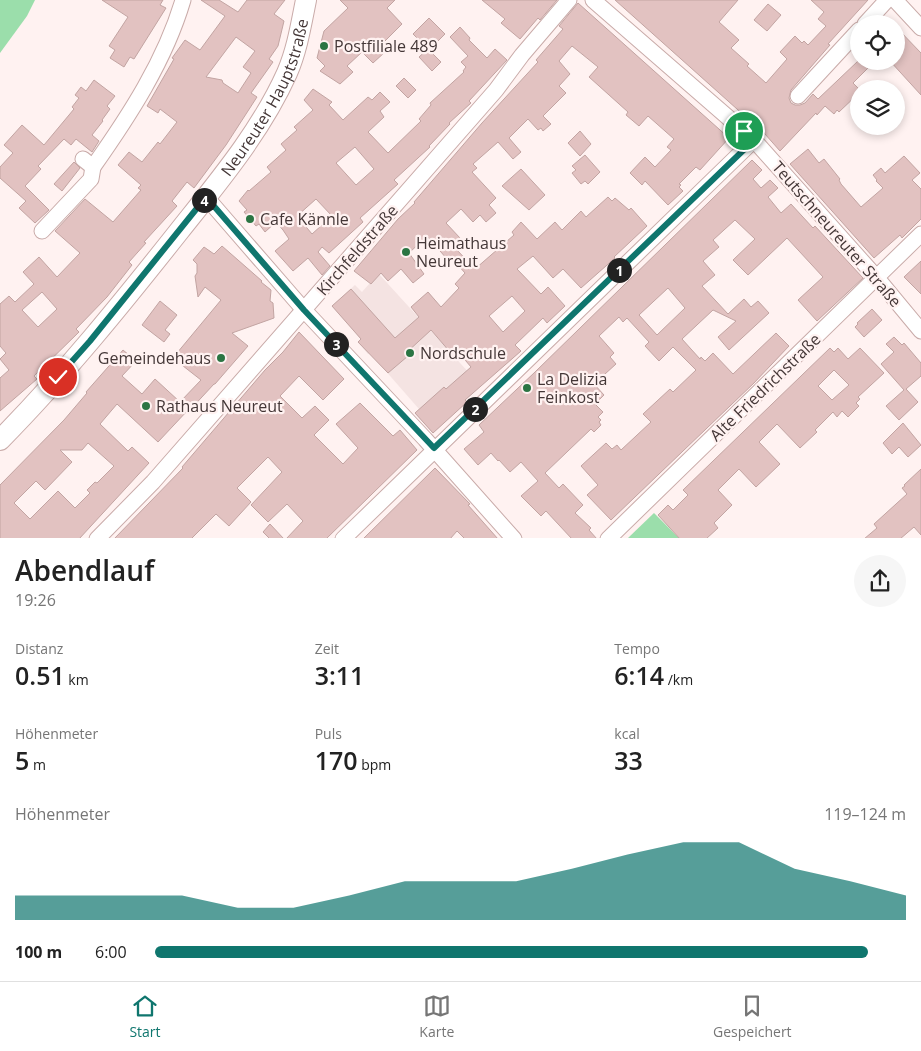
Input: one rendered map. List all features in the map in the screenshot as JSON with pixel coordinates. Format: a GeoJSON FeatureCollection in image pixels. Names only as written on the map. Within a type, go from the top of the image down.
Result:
{"type":"FeatureCollection","features":[{"type":"Feature","properties":{"kind":"street"},"geometry":{"type":"LineString","coordinates":[[42,231],[91,179],[88,163],[139,98],[167,42],[182,0]]}},
{"type":"Feature","properties":{"kind":"street","name":"Neureuter Hauptstraße"},"geometry":{"type":"LineString","coordinates":[[0,440],[90,341],[232,163],[266,112],[287,73],[298,43],[306,0]]}},
{"type":"Feature","properties":{"kind":"street","name":"Kirchfeldstraße"},"geometry":{"type":"LineString","coordinates":[[97,538],[153,482],[304,310],[496,90],[522,55],[569,0]]}},
{"type":"Feature","properties":{"kind":"street","name":"Teutschneureuter Straße"},"geometry":{"type":"LineString","coordinates":[[593,0],[754,140],[921,331]]}},
{"type":"Feature","properties":{"kind":"street"},"geometry":{"type":"LineString","coordinates":[[873,15],[887,0]]}},
{"type":"Feature","properties":{"kind":"street"},"geometry":{"type":"LineString","coordinates":[[895,0],[920,24]]}},
{"type":"Feature","properties":{"kind":"street"},"geometry":{"type":"LineString","coordinates":[[798,96],[850,40]]}},
{"type":"Feature","properties":{"kind":"street"},"geometry":{"type":"LineString","coordinates":[[343,538],[754,140]]}},
{"type":"Feature","properties":{"kind":"street"},"geometry":{"type":"LineString","coordinates":[[206,197],[304,310],[434,448],[514,538]]}},
{"type":"Feature","properties":{"kind":"street","name":"Alte Friedrichstraße"},"geometry":{"type":"LineString","coordinates":[[608,538],[921,234]]}},
{"type":"Feature","properties":{"kind":"shaded area","name":"Nordschule"},"geometry":{"type":"Polygon","coordinates":[[[378,273],[481,386],[465,400],[467,402],[433,433],[415,413],[419,409],[370,353],[368,354],[358,342],[361,339],[332,306],[355,285],[362,292],[375,280],[373,278],[378,273]]]}},
{"type":"Feature","properties":{"kind":"green space"},"geometry":{"type":"Polygon","coordinates":[[[0,0],[35,0],[27,16],[0,53],[0,0]]]}},
{"type":"Feature","properties":{"kind":"green space"},"geometry":{"type":"Polygon","coordinates":[[[654,513],[679,538],[628,538],[654,513]]]}},
{"type":"Feature","properties":{"kind":"building"},"geometry":{"type":"Polygon","coordinates":[[[102,0],[163,0],[160,5],[166,8],[134,59],[130,57],[124,67],[110,58],[115,50],[109,46],[128,17],[102,0]]]}},
{"type":"Feature","properties":{"kind":"building"},"geometry":{"type":"Polygon","coordinates":[[[201,0],[219,0],[238,12],[247,0],[285,0],[274,14],[284,21],[278,46],[269,59],[273,62],[251,93],[257,97],[226,145],[194,188],[187,182],[172,201],[177,206],[144,242],[146,243],[129,262],[132,265],[107,297],[76,329],[79,332],[34,376],[37,379],[0,411],[0,378],[9,370],[0,359],[6,353],[0,346],[0,304],[9,296],[15,302],[34,284],[23,272],[39,257],[57,277],[80,253],[55,231],[85,199],[113,222],[141,190],[138,188],[141,185],[118,165],[129,152],[142,162],[158,142],[160,144],[177,122],[160,109],[158,113],[147,106],[174,59],[172,58],[185,40],[200,50],[225,16],[201,0]],[[236,37],[206,77],[222,80],[223,83],[238,93],[251,73],[243,67],[255,51],[236,37]],[[42,292],[22,310],[38,327],[57,309],[42,292]]]}},
{"type":"Feature","properties":{"kind":"building"},"geometry":{"type":"Polygon","coordinates":[[[340,0],[395,0],[387,8],[402,24],[380,46],[385,52],[373,63],[362,52],[347,66],[353,72],[340,84],[320,71],[325,66],[317,58],[324,31],[348,8],[340,0]]]}},
{"type":"Feature","properties":{"kind":"building"},"geometry":{"type":"Polygon","coordinates":[[[482,0],[557,0],[520,39],[501,23],[505,19],[482,0]]]}},
{"type":"Feature","properties":{"kind":"building"},"geometry":{"type":"Polygon","coordinates":[[[615,0],[738,0],[719,22],[739,40],[731,48],[766,83],[787,59],[780,52],[795,36],[802,43],[804,41],[808,45],[826,26],[818,19],[824,12],[811,0],[868,0],[854,15],[850,15],[850,20],[791,90],[789,98],[791,103],[795,105],[805,103],[813,94],[818,99],[850,69],[866,70],[856,80],[850,80],[850,102],[834,114],[825,106],[780,151],[756,126],[615,0]]]}},
{"type":"Feature","properties":{"kind":"building"},"geometry":{"type":"Polygon","coordinates":[[[578,3],[729,138],[700,170],[696,167],[679,184],[683,191],[668,205],[645,181],[642,185],[630,173],[645,157],[655,167],[671,150],[667,147],[674,139],[648,116],[639,126],[626,115],[628,112],[589,77],[598,67],[572,46],[559,61],[570,74],[559,86],[566,93],[543,116],[551,124],[543,131],[541,128],[538,130],[528,119],[509,138],[521,152],[513,159],[498,142],[473,164],[477,168],[472,172],[496,198],[489,205],[496,213],[486,222],[480,215],[473,222],[461,209],[446,223],[460,238],[455,243],[459,248],[457,250],[475,269],[514,235],[512,232],[521,222],[537,239],[555,222],[562,230],[581,211],[586,217],[608,197],[612,201],[615,198],[629,210],[631,208],[647,226],[581,288],[563,269],[553,278],[533,256],[517,269],[541,294],[548,287],[565,306],[547,323],[543,318],[515,345],[521,351],[465,400],[467,402],[433,433],[415,413],[444,387],[446,389],[471,367],[455,348],[450,352],[431,330],[406,353],[408,356],[388,373],[358,342],[361,339],[332,306],[351,289],[395,338],[419,317],[411,307],[428,292],[441,307],[459,288],[455,284],[465,273],[450,256],[447,259],[427,236],[409,253],[424,274],[413,283],[401,269],[388,281],[381,273],[371,284],[354,271],[398,219],[415,203],[482,123],[538,62],[536,60],[563,29],[559,26],[578,3]],[[512,296],[489,316],[503,332],[525,311],[512,296]]]}},
{"type":"Feature","properties":{"kind":"building"},"geometry":{"type":"Polygon","coordinates":[[[768,4],[781,15],[767,31],[754,20],[768,4]]]}},
{"type":"Feature","properties":{"kind":"building"},"geometry":{"type":"Polygon","coordinates":[[[429,18],[445,34],[429,50],[413,34],[429,18]]]}},
{"type":"Feature","properties":{"kind":"building"},"geometry":{"type":"Polygon","coordinates":[[[460,27],[470,38],[469,40],[487,58],[495,49],[507,60],[469,101],[471,103],[449,123],[430,147],[394,180],[398,184],[360,218],[363,222],[329,253],[322,247],[318,252],[330,266],[322,275],[308,258],[293,271],[275,251],[289,239],[283,230],[276,222],[265,232],[259,224],[256,226],[244,212],[247,210],[239,201],[248,190],[271,172],[267,167],[286,150],[281,144],[297,130],[294,127],[313,110],[304,100],[313,89],[332,102],[329,105],[343,120],[368,97],[372,100],[380,92],[390,102],[380,111],[384,117],[368,132],[388,153],[421,121],[419,119],[431,105],[430,103],[464,72],[466,67],[461,62],[468,56],[450,37],[460,27]],[[355,147],[336,163],[356,185],[374,169],[355,147]],[[316,199],[297,216],[312,234],[332,216],[316,199]]]}},
{"type":"Feature","properties":{"kind":"building"},"geometry":{"type":"Polygon","coordinates":[[[905,36],[921,53],[921,95],[898,70],[905,70],[905,36]]]}},
{"type":"Feature","properties":{"kind":"building"},"geometry":{"type":"Polygon","coordinates":[[[428,49],[441,62],[432,71],[419,57],[428,49]]]}},
{"type":"Feature","properties":{"kind":"building"},"geometry":{"type":"Polygon","coordinates":[[[404,78],[416,90],[408,98],[396,86],[404,78]]]}},
{"type":"Feature","properties":{"kind":"building"},"geometry":{"type":"Polygon","coordinates":[[[94,80],[115,96],[107,106],[110,109],[103,121],[92,135],[99,141],[92,152],[76,139],[71,145],[64,139],[38,166],[41,169],[25,186],[49,210],[35,223],[19,208],[26,201],[0,178],[0,167],[13,153],[4,145],[22,125],[44,145],[74,109],[72,107],[79,98],[75,95],[81,87],[86,91],[94,80]]]}},
{"type":"Feature","properties":{"kind":"building"},"geometry":{"type":"Polygon","coordinates":[[[580,131],[591,144],[580,156],[568,143],[580,131]]]}},
{"type":"Feature","properties":{"kind":"building"},"geometry":{"type":"Polygon","coordinates":[[[808,149],[819,163],[824,159],[840,179],[841,184],[861,207],[883,188],[873,175],[881,168],[885,173],[904,156],[920,173],[912,180],[921,189],[921,219],[902,238],[900,235],[874,258],[790,164],[808,149]]]}},
{"type":"Feature","properties":{"kind":"building"},"geometry":{"type":"Polygon","coordinates":[[[585,155],[600,172],[588,184],[585,181],[581,184],[572,173],[576,170],[572,166],[585,155]]]}},
{"type":"Feature","properties":{"kind":"building"},"geometry":{"type":"Polygon","coordinates":[[[752,160],[762,170],[753,179],[761,188],[770,180],[778,188],[768,197],[781,213],[791,204],[813,228],[815,226],[863,278],[817,321],[798,300],[823,277],[787,238],[748,275],[733,260],[755,239],[735,220],[713,240],[719,247],[703,261],[715,275],[702,286],[728,314],[744,299],[751,307],[758,301],[769,313],[729,350],[718,337],[736,321],[713,310],[682,339],[700,359],[701,357],[705,361],[713,353],[733,374],[776,333],[789,346],[754,383],[611,520],[587,495],[598,485],[581,466],[606,443],[612,449],[617,445],[621,450],[651,422],[643,414],[670,389],[673,392],[696,370],[673,347],[659,361],[645,346],[649,342],[627,318],[623,322],[619,317],[599,336],[614,353],[610,357],[616,364],[594,384],[604,395],[595,404],[603,412],[598,417],[601,420],[599,422],[601,425],[594,432],[591,429],[545,473],[559,488],[563,484],[583,505],[575,513],[591,528],[589,530],[596,538],[571,538],[546,511],[541,516],[521,496],[538,481],[521,462],[510,472],[491,453],[478,465],[464,449],[484,432],[479,425],[752,160]],[[668,288],[639,315],[657,335],[685,308],[668,288]]]}},
{"type":"Feature","properties":{"kind":"building"},"geometry":{"type":"Polygon","coordinates":[[[74,162],[80,168],[62,191],[54,184],[74,162]]]}},
{"type":"Feature","properties":{"kind":"building"},"geometry":{"type":"Polygon","coordinates":[[[521,169],[545,195],[529,210],[502,186],[521,169]]]}},
{"type":"Feature","properties":{"kind":"building"},"geometry":{"type":"Polygon","coordinates":[[[222,246],[271,290],[270,301],[273,303],[274,318],[232,333],[248,346],[215,384],[158,442],[117,404],[100,424],[128,451],[132,447],[149,463],[80,538],[0,538],[0,485],[64,420],[123,350],[136,361],[122,376],[142,394],[155,379],[180,402],[201,380],[178,362],[182,357],[177,353],[221,300],[205,287],[198,297],[195,276],[197,264],[193,260],[204,247],[214,254],[222,246]],[[88,443],[82,450],[60,450],[72,462],[45,490],[36,481],[14,503],[30,519],[58,491],[75,508],[90,493],[87,490],[95,482],[97,483],[114,466],[88,443]]]}},
{"type":"Feature","properties":{"kind":"building"},"geometry":{"type":"Polygon","coordinates":[[[921,261],[921,294],[904,277],[921,261]]]}},
{"type":"Feature","properties":{"kind":"building"},"geometry":{"type":"Polygon","coordinates":[[[160,301],[177,315],[165,330],[170,334],[164,342],[142,325],[160,301]]]}},
{"type":"Feature","properties":{"kind":"building"},"geometry":{"type":"Polygon","coordinates":[[[872,309],[882,320],[864,337],[855,327],[872,309]]]}},
{"type":"Feature","properties":{"kind":"building"},"geometry":{"type":"Polygon","coordinates":[[[299,332],[344,379],[323,400],[299,376],[280,396],[302,418],[315,406],[329,420],[314,435],[343,464],[358,448],[336,424],[360,403],[393,436],[400,430],[417,450],[327,538],[287,538],[303,521],[287,504],[268,522],[251,505],[282,472],[268,457],[237,488],[251,502],[229,526],[216,514],[192,538],[115,538],[183,468],[265,370],[299,332]]]}},
{"type":"Feature","properties":{"kind":"building"},"geometry":{"type":"Polygon","coordinates":[[[894,337],[902,345],[904,343],[921,363],[921,376],[906,389],[918,402],[899,420],[886,406],[904,390],[881,364],[894,352],[886,344],[894,337]]]}},
{"type":"Feature","properties":{"kind":"building"},"geometry":{"type":"Polygon","coordinates":[[[830,348],[834,352],[838,348],[848,359],[860,348],[884,373],[858,397],[860,399],[856,403],[859,406],[848,417],[842,411],[837,417],[833,412],[815,430],[817,432],[800,448],[777,424],[759,442],[780,464],[756,487],[739,469],[718,490],[732,505],[714,523],[718,528],[707,538],[679,538],[658,515],[668,505],[673,510],[688,495],[683,490],[830,348]],[[834,370],[818,386],[832,400],[849,385],[834,370]]]}},
{"type":"Feature","properties":{"kind":"building"},"geometry":{"type":"Polygon","coordinates":[[[903,423],[921,445],[908,457],[899,447],[892,454],[883,443],[903,423]]]}},
{"type":"Feature","properties":{"kind":"building"},"geometry":{"type":"Polygon","coordinates":[[[435,468],[470,504],[468,505],[497,538],[464,538],[457,531],[451,538],[364,538],[435,468]]]}},
{"type":"Feature","properties":{"kind":"building"},"geometry":{"type":"Polygon","coordinates":[[[921,469],[921,535],[914,527],[901,538],[865,538],[877,528],[874,524],[907,494],[902,488],[921,469]]]}},
{"type":"Feature","properties":{"kind":"building"},"geometry":{"type":"Polygon","coordinates":[[[270,524],[283,538],[269,538],[263,532],[270,524]]]}},
{"type":"Feature","properties":{"kind":"place","name":"Postfiliale 489"},"geometry":{"type":"Point","coordinates":[324,46]}},
{"type":"Feature","properties":{"kind":"place","name":"Cafe Kännle"},"geometry":{"type":"Point","coordinates":[250,219]}},
{"type":"Feature","properties":{"kind":"place","name":"Heimathaus Neureut"},"geometry":{"type":"Point","coordinates":[406,252]}},
{"type":"Feature","properties":{"kind":"place","name":"Nordschule"},"geometry":{"type":"Point","coordinates":[410,353]}},
{"type":"Feature","properties":{"kind":"place","name":"Gemeindehaus"},"geometry":{"type":"Point","coordinates":[221,358]}},
{"type":"Feature","properties":{"kind":"place","name":"La Delizia Feinkost"},"geometry":{"type":"Point","coordinates":[527,388]}},
{"type":"Feature","properties":{"kind":"place","name":"Rathaus Neureut"},"geometry":{"type":"Point","coordinates":[146,406]}},
{"type":"Feature","properties":{"kind":"route"},"geometry":{"type":"LineString","coordinates":[[58,377],[90,341],[206,197],[304,310],[434,448],[754,140],[744,131]]}}]}
